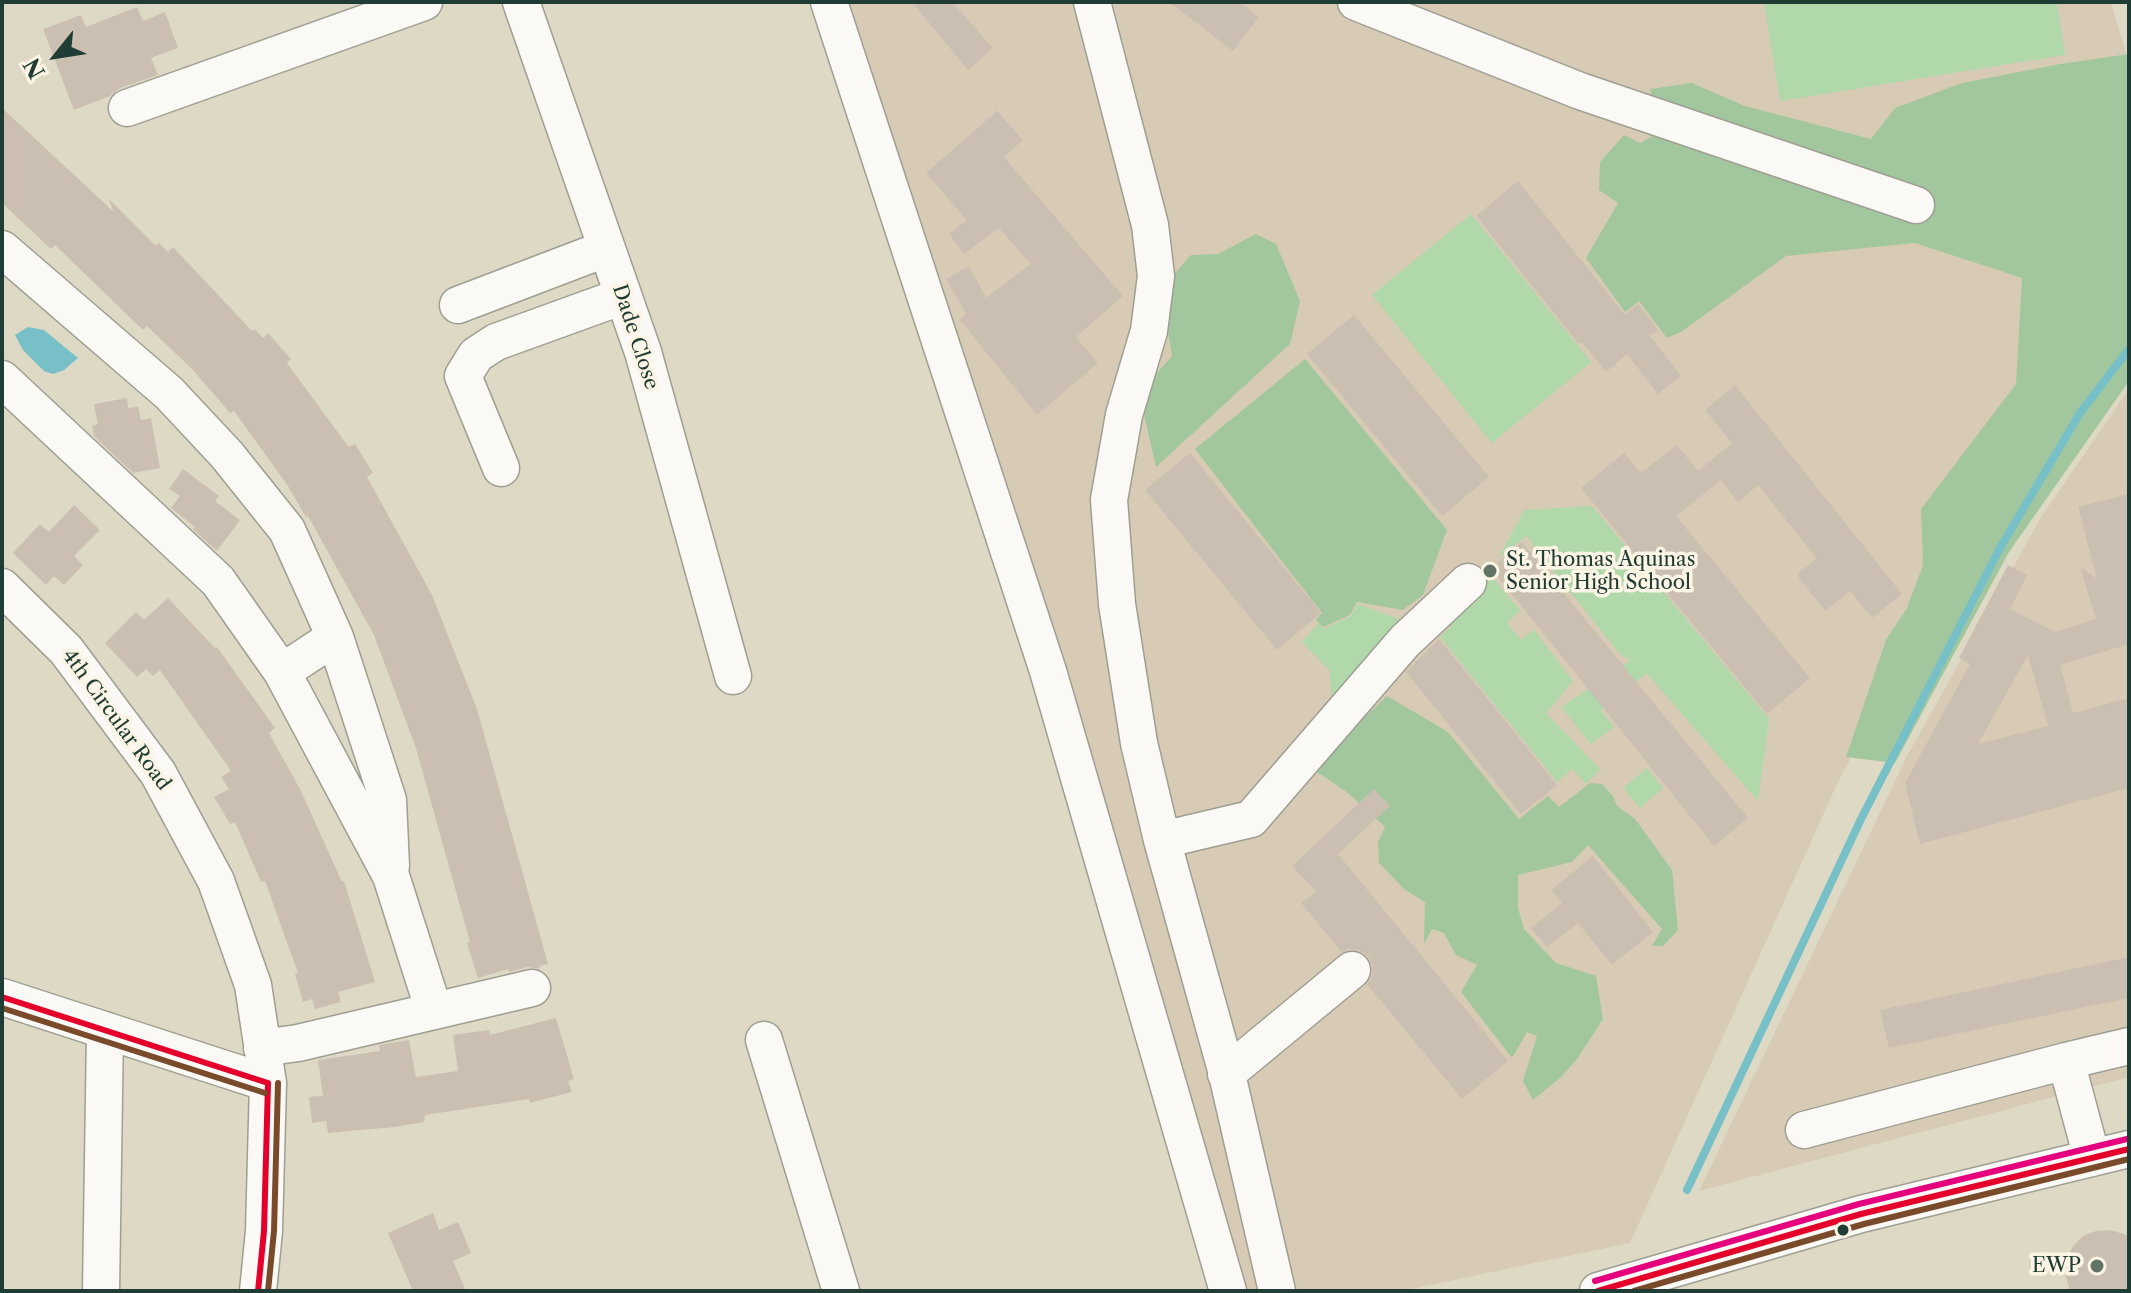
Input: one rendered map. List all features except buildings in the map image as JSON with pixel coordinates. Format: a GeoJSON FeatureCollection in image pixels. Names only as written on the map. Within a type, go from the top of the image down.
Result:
{"type":"FeatureCollection","features":[{"type":"Feature","properties":{"kind":"street"},"geometry":{"type":"LineString","coordinates":[[127,108],[424,2]]}},
{"type":"Feature","properties":{"kind":"street","name":"Dade Close"},"geometry":{"type":"LineString","coordinates":[[521,2],[643,352],[733,676]]}},
{"type":"Feature","properties":{"kind":"street"},"geometry":{"type":"LineString","coordinates":[[829,2],[1048,671],[1228,1291]]}},
{"type":"Feature","properties":{"kind":"street"},"geometry":{"type":"LineString","coordinates":[[1092,2],[1150,225],[1156,276],[1149,331],[1124,415],[1109,500],[1117,604],[1139,743],[1162,840],[1226,1074],[1277,1291]]}},
{"type":"Feature","properties":{"kind":"street"},"geometry":{"type":"LineString","coordinates":[[1356,2],[1580,91],[1916,205]]}},
{"type":"Feature","properties":{"kind":"street"},"geometry":{"type":"LineString","coordinates":[[2,249],[169,393],[227,455],[287,530],[335,637],[388,800],[391,876]]}},
{"type":"Feature","properties":{"kind":"street"},"geometry":{"type":"LineString","coordinates":[[458,305],[605,249]]}},
{"type":"Feature","properties":{"kind":"street"},"geometry":{"type":"LineString","coordinates":[[501,468],[463,376],[476,355],[496,342],[623,296]]}},
{"type":"Feature","properties":{"kind":"street"},"geometry":{"type":"LineString","coordinates":[[2,379],[218,581],[282,672],[391,876],[434,1011]]}},
{"type":"Feature","properties":{"kind":"street"},"geometry":{"type":"LineString","coordinates":[[1162,840],[1251,819],[1405,641],[1468,582]]}},
{"type":"Feature","properties":{"kind":"street","name":"4th Circular Road"},"geometry":{"type":"LineString","coordinates":[[2,587],[66,650],[158,773],[216,881],[253,985],[268,1083],[264,1231],[258,1291]]}},
{"type":"Feature","properties":{"kind":"street"},"geometry":{"type":"LineString","coordinates":[[282,672],[335,637]]}},
{"type":"Feature","properties":{"kind":"street"},"geometry":{"type":"LineString","coordinates":[[1226,1074],[1352,970]]}},
{"type":"Feature","properties":{"kind":"street"},"geometry":{"type":"LineString","coordinates":[[262,1048],[298,1043],[532,988]]}},
{"type":"Feature","properties":{"kind":"street"},"geometry":{"type":"LineString","coordinates":[[2,997],[268,1083]]}},
{"type":"Feature","properties":{"kind":"street"},"geometry":{"type":"LineString","coordinates":[[101,1291],[105,1030]]}},
{"type":"Feature","properties":{"kind":"street"},"geometry":{"type":"LineString","coordinates":[[764,1040],[841,1291]]}},
{"type":"Feature","properties":{"kind":"street"},"geometry":{"type":"LineString","coordinates":[[1804,1130],[2129,1046]]}},
{"type":"Feature","properties":{"kind":"street"},"geometry":{"type":"LineString","coordinates":[[2066,1061],[2092,1158]]}},
{"type":"Feature","properties":{"kind":"street"},"geometry":{"type":"LineString","coordinates":[[1598,1291],[1700,1277],[1861,1214],[2129,1149]]}},
{"type":"Feature","properties":{"kind":"shaded area","name":"St. Thomas Aquinas Senior High School"},"geometry":{"type":"Polygon","coordinates":[[[838,2],[2111,2],[2129,64],[2024,435],[1837,784],[1630,1243],[1402,1291],[1239,1291],[838,2]]]}},
{"type":"Feature","properties":{"kind":"shaded area"},"geometry":{"type":"Polygon","coordinates":[[[2129,389],[2129,1077],[1699,1191],[1908,754],[2043,514],[2129,389]]]}},
{"type":"Feature","properties":{"kind":"green space"},"geometry":{"type":"Polygon","coordinates":[[[1764,2],[2057,2],[2065,55],[1780,101],[1764,2]]]}},
{"type":"Feature","properties":{"kind":"green space"},"geometry":{"type":"Polygon","coordinates":[[[2129,54],[2129,381],[2009,552],[1895,763],[1846,757],[1886,640],[1907,608],[1923,565],[1921,509],[2016,384],[2022,278],[1915,243],[1786,256],[1681,332],[1667,338],[1639,301],[1625,312],[1586,258],[1618,203],[1599,190],[1600,162],[1624,135],[1640,143],[1660,132],[1650,89],[1692,83],[1745,106],[1871,139],[1895,108],[1962,83],[2129,54]]]}},
{"type":"Feature","properties":{"kind":"green space"},"geometry":{"type":"Polygon","coordinates":[[[1471,214],[1591,362],[1492,443],[1372,295],[1471,214]]]}},
{"type":"Feature","properties":{"kind":"green space"},"geometry":{"type":"Polygon","coordinates":[[[1256,234],[1276,244],[1300,301],[1290,344],[1156,467],[1139,393],[1172,356],[1161,289],[1191,255],[1218,254],[1256,234]]]}},
{"type":"Feature","properties":{"kind":"green space"},"geometry":{"type":"Polygon","coordinates":[[[1305,359],[1447,530],[1423,595],[1403,610],[1357,602],[1350,615],[1323,627],[1316,620],[1322,613],[1195,449],[1305,359]]]}},
{"type":"Feature","properties":{"kind":"green space"},"geometry":{"type":"Polygon","coordinates":[[[1592,506],[1769,719],[1758,801],[1647,674],[1611,698],[1600,681],[1630,661],[1618,652],[1526,536],[1498,559],[1524,510],[1592,506]]]}},
{"type":"Feature","properties":{"kind":"green space"},"geometry":{"type":"Polygon","coordinates":[[[1488,573],[1520,610],[1507,623],[1521,640],[1534,630],[1573,681],[1546,713],[1600,769],[1586,784],[1572,769],[1557,782],[1440,637],[1451,627],[1439,611],[1488,573]]]}},
{"type":"Feature","properties":{"kind":"green space"},"geometry":{"type":"Polygon","coordinates":[[[1358,604],[1404,621],[1357,720],[1331,696],[1330,671],[1302,642],[1318,623],[1324,629],[1351,616],[1358,604]]]}},
{"type":"Feature","properties":{"kind":"green space"},"geometry":{"type":"Polygon","coordinates":[[[1590,688],[1605,706],[1601,711],[1614,727],[1591,744],[1561,707],[1590,688]]]}},
{"type":"Feature","properties":{"kind":"green space"},"geometry":{"type":"Polygon","coordinates":[[[1387,696],[1448,732],[1519,819],[1548,796],[1559,807],[1590,783],[1602,784],[1617,806],[1635,819],[1672,870],[1678,930],[1663,946],[1652,946],[1662,929],[1588,845],[1572,862],[1518,875],[1518,908],[1524,929],[1556,963],[1596,976],[1603,1019],[1577,1059],[1533,1100],[1523,1081],[1537,1036],[1527,1032],[1512,1058],[1461,992],[1477,965],[1456,955],[1444,933],[1432,929],[1424,944],[1425,902],[1405,890],[1379,863],[1378,842],[1385,827],[1348,793],[1311,768],[1387,696]]]}},
{"type":"Feature","properties":{"kind":"green space"},"geometry":{"type":"Polygon","coordinates":[[[1647,768],[1663,788],[1640,808],[1623,788],[1647,768]]]}},
{"type":"Feature","properties":{"kind":"water"},"geometry":{"type":"Polygon","coordinates":[[[28,327],[44,330],[78,358],[64,370],[53,374],[44,371],[23,350],[15,335],[28,327]]]}},
{"type":"Feature","properties":{"kind":"waterway"},"geometry":{"type":"LineString","coordinates":[[1687,1190],[1861,819],[2000,548],[2080,413],[2129,349]]}},
{"type":"Feature","properties":{"kind":"transit line"},"geometry":{"type":"LineString","coordinates":[[2,997],[268,1083]]}},
{"type":"Feature","properties":{"kind":"transit line"},"geometry":{"type":"LineString","coordinates":[[2,1008],[265,1093]]}},
{"type":"Feature","properties":{"kind":"transit line"},"geometry":{"type":"LineString","coordinates":[[258,1291],[264,1231],[268,1083]]}},
{"type":"Feature","properties":{"kind":"transit line"},"geometry":{"type":"LineString","coordinates":[[268,1291],[274,1231],[278,1083]]}},
{"type":"Feature","properties":{"kind":"transit line"},"geometry":{"type":"LineString","coordinates":[[1595,1281],[1859,1204],[2127,1139]]}},
{"type":"Feature","properties":{"kind":"transit line"},"geometry":{"type":"LineString","coordinates":[[1598,1291],[1861,1214],[2129,1149]]}},
{"type":"Feature","properties":{"kind":"transit line"},"geometry":{"type":"LineString","coordinates":[[1634,1291],[1864,1224],[2129,1159]]}},
{"type":"Feature","properties":{"kind":"place","name":"St. Thomas Aquinas Senior High School"},"geometry":{"type":"Point","coordinates":[1490,571]}},
{"type":"Feature","properties":{"kind":"place","name":"EWP"},"geometry":{"type":"Point","coordinates":[2097,1266]}}]}
